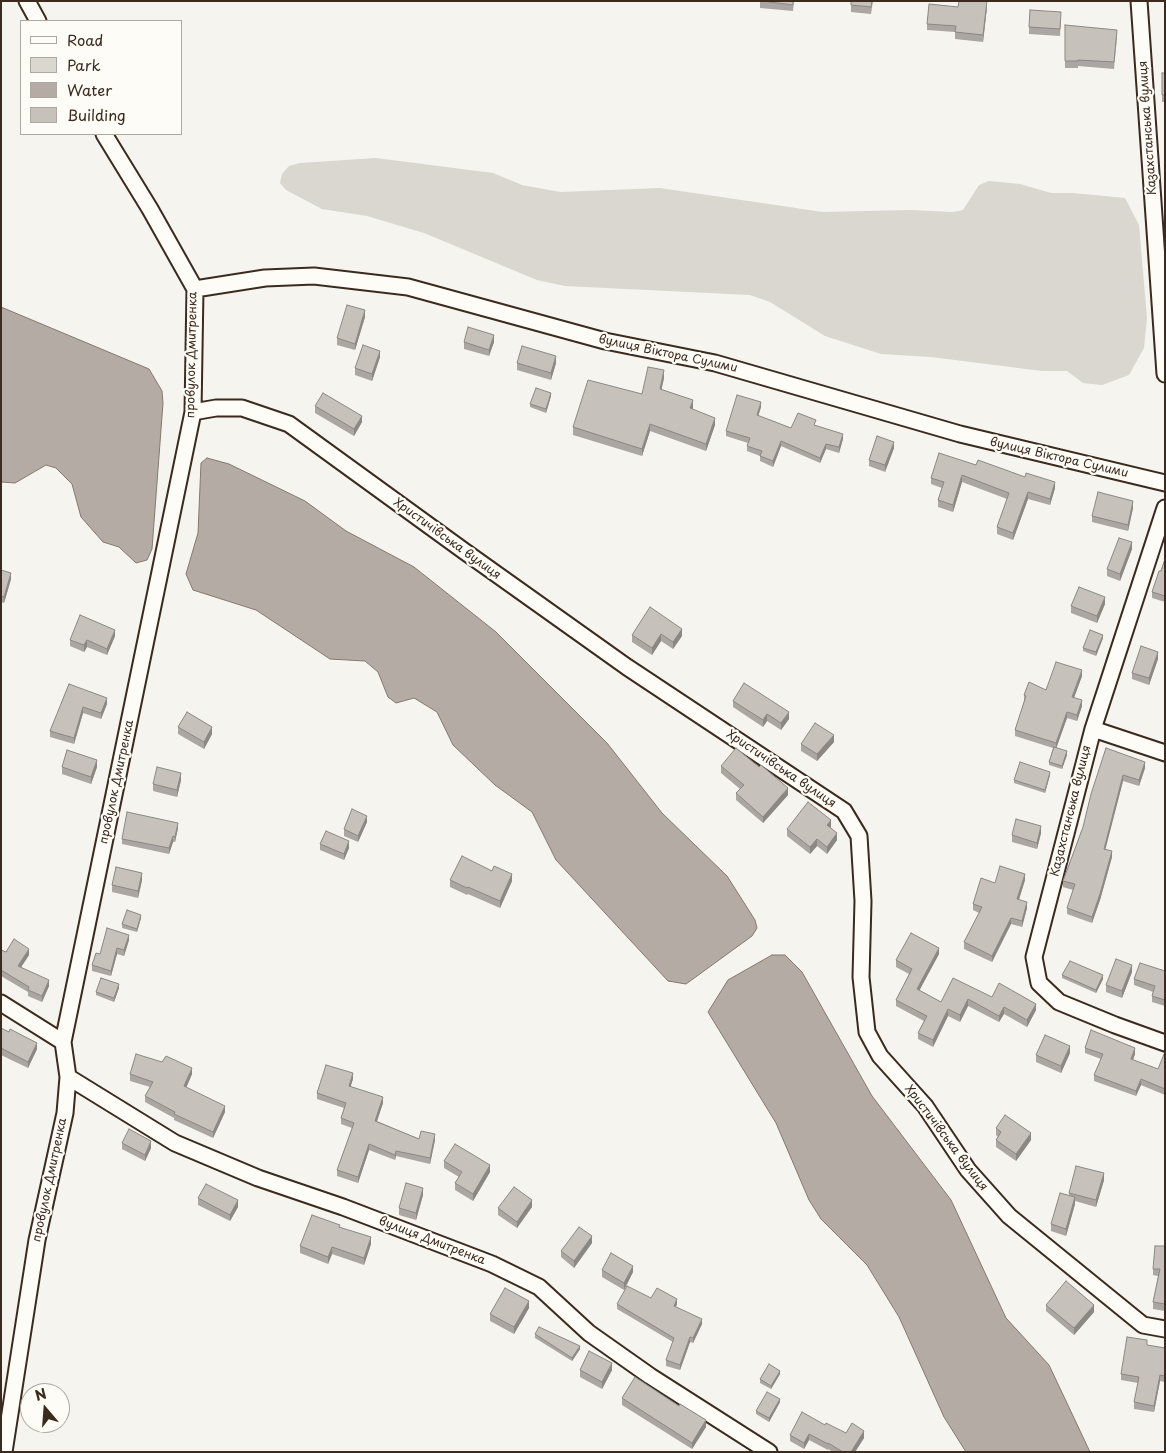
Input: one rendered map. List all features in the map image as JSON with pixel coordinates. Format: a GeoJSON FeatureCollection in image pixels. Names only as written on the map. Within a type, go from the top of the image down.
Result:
{"type":"FeatureCollection","features":[{"type":"Feature","properties":{"kind":"street"},"geometry":{"type":"LineString","coordinates":[[27,1],[37,20]]}},
{"type":"Feature","properties":{"kind":"street","name":"Казахстанська вулиця"},"geometry":{"type":"LineString","coordinates":[[1139,1],[1165,374]]}},
{"type":"Feature","properties":{"kind":"street","name":"провулок Дмитренка"},"geometry":{"type":"LineString","coordinates":[[4,1452],[37,1240],[65,1113],[68,1077],[62,1042],[193,412],[195,289],[150,209],[105,135]]}},
{"type":"Feature","properties":{"kind":"street","name":"вулиця Віктора Сулими"},"geometry":{"type":"LineString","coordinates":[[195,289],[265,278],[314,276],[408,287],[605,341],[715,363],[960,434],[1165,482]]}},
{"type":"Feature","properties":{"kind":"street","name":"Христичівська вулиця"},"geometry":{"type":"LineString","coordinates":[[193,412],[216,408],[242,408],[289,424],[627,667],[844,811],[859,836],[863,901],[861,977],[867,1032],[880,1056],[925,1106],[968,1170],[1009,1216],[1143,1325],[1165,1329]]}},
{"type":"Feature","properties":{"kind":"street","name":"Казахстанська вулиця"},"geometry":{"type":"LineString","coordinates":[[1165,508],[1092,729],[1034,957],[1039,983],[1058,1002],[1165,1043]]}},
{"type":"Feature","properties":{"kind":"street"},"geometry":{"type":"LineString","coordinates":[[1092,729],[1165,753]]}},
{"type":"Feature","properties":{"kind":"street"},"geometry":{"type":"LineString","coordinates":[[1,1003],[62,1042]]}},
{"type":"Feature","properties":{"kind":"street","name":"вулиця Дмитренка"},"geometry":{"type":"LineString","coordinates":[[68,1077],[175,1143],[258,1178],[343,1207],[492,1264],[539,1287],[588,1333],[650,1376],[769,1452]]}},
{"type":"Feature","properties":{"kind":"green space"},"geometry":{"type":"Polygon","coordinates":[[[376,158],[493,173],[522,185],[560,192],[660,188],[823,212],[910,210],[953,212],[963,210],[979,185],[989,181],[1020,184],[1051,193],[1125,198],[1139,225],[1147,318],[1144,348],[1129,375],[1102,385],[1083,383],[1067,371],[1042,371],[931,357],[881,354],[825,336],[770,302],[750,295],[565,286],[537,280],[424,233],[367,216],[322,209],[286,190],[280,183],[282,174],[289,166],[300,163],[376,158]]]}},
{"type":"Feature","properties":{"kind":"water"},"geometry":{"type":"Polygon","coordinates":[[[1,307],[149,369],[162,391],[163,403],[152,549],[147,560],[136,563],[119,547],[103,542],[81,517],[72,484],[56,468],[46,465],[15,483],[1,482],[1,307]]]}},
{"type":"Feature","properties":{"kind":"water"},"geometry":{"type":"Polygon","coordinates":[[[207,458],[229,464],[305,501],[346,531],[414,567],[496,632],[607,743],[662,813],[727,876],[755,920],[757,928],[752,936],[686,984],[668,981],[556,860],[532,812],[495,785],[453,745],[437,712],[414,698],[396,703],[388,697],[378,672],[365,661],[330,659],[256,610],[193,590],[186,574],[198,533],[201,463],[207,458]]]}},
{"type":"Feature","properties":{"kind":"water"},"geometry":{"type":"Polygon","coordinates":[[[772,955],[785,955],[802,972],[872,1096],[951,1200],[1006,1318],[1049,1365],[1090,1452],[966,1452],[944,1417],[899,1317],[867,1265],[821,1219],[809,1200],[776,1123],[708,1012],[728,980],[772,955]]]}},
{"type":"Feature","properties":{"kind":"building"},"geometry":{"type":"Polygon","coordinates":[[[762,1],[793,1],[793,5],[762,1]]]}},
{"type":"Feature","properties":{"kind":"building"},"geometry":{"type":"Polygon","coordinates":[[[851,1],[872,1],[871,7],[851,5],[851,1]]]}},
{"type":"Feature","properties":{"kind":"building"},"geometry":{"type":"Polygon","coordinates":[[[959,1],[987,1],[983,35],[955,32],[956,26],[927,24],[929,4],[958,7],[959,1]]]}},
{"type":"Feature","properties":{"kind":"building"},"geometry":{"type":"Polygon","coordinates":[[[1030,10],[1061,12],[1060,29],[1029,27],[1030,10]]]}},
{"type":"Feature","properties":{"kind":"building"},"geometry":{"type":"Polygon","coordinates":[[[1065,25],[1117,30],[1114,62],[1065,61],[1065,25]]]}},
{"type":"Feature","properties":{"kind":"building"},"geometry":{"type":"Polygon","coordinates":[[[1162,73],[1165,73],[1165,95],[1162,95],[1162,73]]]}},
{"type":"Feature","properties":{"kind":"building"},"geometry":{"type":"Polygon","coordinates":[[[347,305],[365,310],[355,344],[337,338],[347,305]]]}},
{"type":"Feature","properties":{"kind":"building"},"geometry":{"type":"Polygon","coordinates":[[[468,327],[494,335],[489,350],[464,342],[468,327]]]}},
{"type":"Feature","properties":{"kind":"building"},"geometry":{"type":"Polygon","coordinates":[[[363,345],[380,351],[372,374],[355,368],[363,345]]]}},
{"type":"Feature","properties":{"kind":"building"},"geometry":{"type":"Polygon","coordinates":[[[522,346],[556,356],[551,373],[517,363],[522,346]]]}},
{"type":"Feature","properties":{"kind":"building"},"geometry":{"type":"Polygon","coordinates":[[[648,367],[664,370],[660,389],[693,400],[690,408],[715,418],[706,444],[650,424],[642,449],[573,427],[588,380],[642,394],[648,367]]]}},
{"type":"Feature","properties":{"kind":"building"},"geometry":{"type":"Polygon","coordinates":[[[536,388],[551,393],[546,409],[530,404],[536,388]]]}},
{"type":"Feature","properties":{"kind":"building"},"geometry":{"type":"Polygon","coordinates":[[[323,393],[362,416],[354,429],[315,406],[323,393]]]}},
{"type":"Feature","properties":{"kind":"building"},"geometry":{"type":"Polygon","coordinates":[[[737,395],[761,402],[757,415],[791,428],[798,413],[816,420],[814,425],[843,434],[839,447],[826,444],[820,458],[781,441],[773,461],[760,456],[762,451],[747,446],[750,438],[726,431],[737,395]]]}},
{"type":"Feature","properties":{"kind":"building"},"geometry":{"type":"Polygon","coordinates":[[[877,436],[894,442],[885,465],[869,460],[877,436]]]}},
{"type":"Feature","properties":{"kind":"building"},"geometry":{"type":"Polygon","coordinates":[[[939,453],[976,465],[978,460],[1025,477],[1026,473],[1055,482],[1050,499],[1028,492],[1013,533],[997,527],[1009,493],[962,475],[953,505],[938,500],[944,482],[931,478],[939,453]]]}},
{"type":"Feature","properties":{"kind":"building"},"geometry":{"type":"Polygon","coordinates":[[[1098,492],[1133,501],[1128,525],[1092,516],[1098,492]]]}},
{"type":"Feature","properties":{"kind":"building"},"geometry":{"type":"Polygon","coordinates":[[[1119,538],[1132,542],[1120,574],[1107,569],[1119,538]]]}},
{"type":"Feature","properties":{"kind":"building"},"geometry":{"type":"Polygon","coordinates":[[[1165,559],[1165,596],[1152,592],[1165,559]]]}},
{"type":"Feature","properties":{"kind":"building"},"geometry":{"type":"Polygon","coordinates":[[[1,570],[11,573],[4,597],[1,596],[1,570]]]}},
{"type":"Feature","properties":{"kind":"building"},"geometry":{"type":"Polygon","coordinates":[[[1079,587],[1105,597],[1097,616],[1071,606],[1079,587]]]}},
{"type":"Feature","properties":{"kind":"building"},"geometry":{"type":"Polygon","coordinates":[[[650,607],[682,629],[673,642],[661,634],[652,648],[632,635],[650,607]]]}},
{"type":"Feature","properties":{"kind":"building"},"geometry":{"type":"Polygon","coordinates":[[[80,615],[115,630],[107,649],[87,640],[84,645],[70,640],[80,615]]]}},
{"type":"Feature","properties":{"kind":"building"},"geometry":{"type":"Polygon","coordinates":[[[1090,630],[1103,635],[1096,652],[1083,648],[1090,630]]]}},
{"type":"Feature","properties":{"kind":"building"},"geometry":{"type":"Polygon","coordinates":[[[1141,646],[1158,652],[1149,678],[1132,673],[1141,646]]]}},
{"type":"Feature","properties":{"kind":"building"},"geometry":{"type":"Polygon","coordinates":[[[1056,662],[1082,670],[1072,697],[1082,700],[1077,715],[1067,712],[1056,743],[1015,730],[1029,682],[1046,690],[1056,662]]]}},
{"type":"Feature","properties":{"kind":"building"},"geometry":{"type":"Polygon","coordinates":[[[744,683],[789,712],[781,723],[767,714],[763,720],[733,701],[744,683]]]}},
{"type":"Feature","properties":{"kind":"building"},"geometry":{"type":"Polygon","coordinates":[[[69,684],[107,698],[101,713],[83,707],[74,738],[50,731],[69,684]]]}},
{"type":"Feature","properties":{"kind":"building"},"geometry":{"type":"Polygon","coordinates":[[[187,712],[212,727],[204,742],[178,727],[187,712]]]}},
{"type":"Feature","properties":{"kind":"building"},"geometry":{"type":"Polygon","coordinates":[[[815,723],[834,735],[817,754],[801,744],[815,723]]]}},
{"type":"Feature","properties":{"kind":"building"},"geometry":{"type":"Polygon","coordinates":[[[1054,747],[1067,751],[1062,766],[1049,762],[1054,747]]]}},
{"type":"Feature","properties":{"kind":"building"},"geometry":{"type":"Polygon","coordinates":[[[736,748],[759,767],[761,765],[788,788],[763,817],[736,793],[744,785],[721,766],[736,748]]]}},
{"type":"Feature","properties":{"kind":"building"},"geometry":{"type":"Polygon","coordinates":[[[1106,748],[1145,762],[1139,780],[1123,775],[1104,849],[1112,851],[1092,917],[1067,908],[1075,884],[1063,881],[1083,827],[1091,794],[1106,748]]]}},
{"type":"Feature","properties":{"kind":"building"},"geometry":{"type":"Polygon","coordinates":[[[67,750],[97,760],[91,777],[62,767],[67,750]]]}},
{"type":"Feature","properties":{"kind":"building"},"geometry":{"type":"Polygon","coordinates":[[[1020,762],[1050,772],[1045,790],[1014,780],[1020,762]]]}},
{"type":"Feature","properties":{"kind":"building"},"geometry":{"type":"Polygon","coordinates":[[[157,767],[181,773],[177,790],[153,784],[157,767]]]}},
{"type":"Feature","properties":{"kind":"building"},"geometry":{"type":"Polygon","coordinates":[[[808,802],[831,820],[827,825],[837,833],[827,847],[817,839],[810,847],[787,829],[808,802]]]}},
{"type":"Feature","properties":{"kind":"building"},"geometry":{"type":"Polygon","coordinates":[[[352,809],[367,816],[358,836],[344,829],[352,809]]]}},
{"type":"Feature","properties":{"kind":"building"},"geometry":{"type":"Polygon","coordinates":[[[127,812],[178,823],[175,837],[173,836],[169,848],[122,839],[127,812]]]}},
{"type":"Feature","properties":{"kind":"building"},"geometry":{"type":"Polygon","coordinates":[[[1016,819],[1041,826],[1037,843],[1012,835],[1016,819]]]}},
{"type":"Feature","properties":{"kind":"building"},"geometry":{"type":"Polygon","coordinates":[[[326,831],[349,841],[344,854],[320,844],[326,831]]]}},
{"type":"Feature","properties":{"kind":"building"},"geometry":{"type":"Polygon","coordinates":[[[462,856],[492,871],[494,866],[512,874],[500,901],[450,880],[462,856]]]}},
{"type":"Feature","properties":{"kind":"building"},"geometry":{"type":"Polygon","coordinates":[[[1000,866],[1025,874],[1017,899],[1027,902],[1022,921],[1011,918],[992,956],[964,942],[982,907],[973,904],[981,878],[995,883],[1000,866]]]}},
{"type":"Feature","properties":{"kind":"building"},"geometry":{"type":"Polygon","coordinates":[[[116,867],[142,873],[138,891],[112,885],[116,867]]]}},
{"type":"Feature","properties":{"kind":"building"},"geometry":{"type":"Polygon","coordinates":[[[127,910],[141,915],[137,929],[122,924],[127,910]]]}},
{"type":"Feature","properties":{"kind":"building"},"geometry":{"type":"Polygon","coordinates":[[[107,928],[129,935],[124,950],[117,948],[111,971],[92,965],[96,953],[100,954],[107,928]]]}},
{"type":"Feature","properties":{"kind":"building"},"geometry":{"type":"Polygon","coordinates":[[[911,933],[939,948],[917,989],[941,1002],[953,978],[992,997],[999,983],[1036,1004],[1027,1020],[1004,1007],[999,1016],[968,999],[960,1015],[948,1009],[933,1040],[918,1033],[927,1016],[896,1000],[912,969],[896,960],[911,933]]]}},
{"type":"Feature","properties":{"kind":"building"},"geometry":{"type":"Polygon","coordinates":[[[14,939],[29,949],[18,966],[49,980],[42,996],[28,990],[29,987],[1,970],[1,950],[6,952],[14,939]]]}},
{"type":"Feature","properties":{"kind":"building"},"geometry":{"type":"Polygon","coordinates":[[[1116,959],[1132,965],[1122,991],[1106,985],[1116,959]]]}},
{"type":"Feature","properties":{"kind":"building"},"geometry":{"type":"Polygon","coordinates":[[[1070,961],[1103,975],[1096,990],[1062,975],[1070,961]]]}},
{"type":"Feature","properties":{"kind":"building"},"geometry":{"type":"Polygon","coordinates":[[[1140,963],[1165,971],[1165,1000],[1152,996],[1155,986],[1134,979],[1140,963]]]}},
{"type":"Feature","properties":{"kind":"building"},"geometry":{"type":"Polygon","coordinates":[[[101,978],[119,984],[114,998],[96,992],[101,978]]]}},
{"type":"Feature","properties":{"kind":"building"},"geometry":{"type":"Polygon","coordinates":[[[1,1028],[9,1032],[10,1029],[37,1043],[28,1062],[1,1048],[1,1028]]]}},
{"type":"Feature","properties":{"kind":"building"},"geometry":{"type":"Polygon","coordinates":[[[1091,1030],[1135,1048],[1131,1059],[1158,1069],[1164,1054],[1165,1089],[1141,1079],[1136,1091],[1094,1075],[1103,1054],[1085,1048],[1091,1030]]]}},
{"type":"Feature","properties":{"kind":"building"},"geometry":{"type":"Polygon","coordinates":[[[1045,1035],[1070,1046],[1061,1066],[1036,1055],[1045,1035]]]}},
{"type":"Feature","properties":{"kind":"building"},"geometry":{"type":"Polygon","coordinates":[[[136,1054],[162,1062],[166,1056],[192,1068],[184,1086],[225,1106],[213,1132],[174,1114],[175,1112],[145,1096],[153,1082],[130,1074],[136,1054]]]}},
{"type":"Feature","properties":{"kind":"building"},"geometry":{"type":"Polygon","coordinates":[[[326,1065],[353,1073],[349,1086],[383,1097],[375,1121],[419,1139],[421,1131],[435,1134],[430,1158],[396,1151],[395,1155],[369,1144],[358,1177],[337,1170],[354,1123],[341,1118],[346,1103],[317,1093],[326,1065]]]}},
{"type":"Feature","properties":{"kind":"building"},"geometry":{"type":"Polygon","coordinates":[[[1005,1115],[1031,1133],[1016,1154],[996,1140],[1001,1132],[996,1128],[1005,1115]]]}},
{"type":"Feature","properties":{"kind":"building"},"geometry":{"type":"Polygon","coordinates":[[[129,1129],[151,1141],[145,1155],[122,1143],[129,1129]]]}},
{"type":"Feature","properties":{"kind":"building"},"geometry":{"type":"Polygon","coordinates":[[[455,1144],[490,1165],[473,1194],[455,1183],[462,1172],[444,1161],[455,1144]]]}},
{"type":"Feature","properties":{"kind":"building"},"geometry":{"type":"Polygon","coordinates":[[[1076,1166],[1104,1173],[1096,1200],[1069,1193],[1076,1166]]]}},
{"type":"Feature","properties":{"kind":"building"},"geometry":{"type":"Polygon","coordinates":[[[406,1183],[423,1188],[416,1213],[399,1208],[406,1183]]]}},
{"type":"Feature","properties":{"kind":"building"},"geometry":{"type":"Polygon","coordinates":[[[206,1184],[238,1200],[230,1215],[198,1198],[206,1184]]]}},
{"type":"Feature","properties":{"kind":"building"},"geometry":{"type":"Polygon","coordinates":[[[514,1187],[532,1200],[517,1222],[498,1208],[514,1187]]]}},
{"type":"Feature","properties":{"kind":"building"},"geometry":{"type":"Polygon","coordinates":[[[1060,1193],[1075,1197],[1066,1229],[1051,1224],[1060,1193]]]}},
{"type":"Feature","properties":{"kind":"building"},"geometry":{"type":"Polygon","coordinates":[[[312,1215],[340,1225],[339,1227],[371,1237],[364,1258],[332,1247],[328,1257],[300,1246],[312,1215]]]}},
{"type":"Feature","properties":{"kind":"building"},"geometry":{"type":"Polygon","coordinates":[[[579,1227],[592,1236],[574,1261],[561,1251],[579,1227]]]}},
{"type":"Feature","properties":{"kind":"building"},"geometry":{"type":"Polygon","coordinates":[[[1155,1246],[1165,1246],[1165,1304],[1153,1302],[1160,1269],[1153,1269],[1155,1246]]]}},
{"type":"Feature","properties":{"kind":"building"},"geometry":{"type":"Polygon","coordinates":[[[611,1253],[633,1266],[624,1283],[602,1270],[611,1253]]]}},
{"type":"Feature","properties":{"kind":"building"},"geometry":{"type":"Polygon","coordinates":[[[1066,1281],[1094,1305],[1074,1328],[1046,1305],[1066,1281]]]}},
{"type":"Feature","properties":{"kind":"building"},"geometry":{"type":"Polygon","coordinates":[[[627,1286],[651,1298],[657,1288],[677,1299],[674,1306],[702,1319],[693,1338],[690,1337],[680,1365],[666,1360],[674,1338],[617,1304],[627,1286]]]}},
{"type":"Feature","properties":{"kind":"building"},"geometry":{"type":"Polygon","coordinates":[[[505,1288],[529,1301],[514,1327],[490,1314],[505,1288]]]}},
{"type":"Feature","properties":{"kind":"building"},"geometry":{"type":"Polygon","coordinates":[[[539,1327],[580,1346],[572,1358],[535,1334],[539,1327]]]}},
{"type":"Feature","properties":{"kind":"building"},"geometry":{"type":"Polygon","coordinates":[[[1127,1337],[1147,1340],[1147,1345],[1165,1348],[1165,1376],[1160,1375],[1154,1406],[1134,1402],[1139,1377],[1121,1374],[1127,1337]]]}},
{"type":"Feature","properties":{"kind":"building"},"geometry":{"type":"Polygon","coordinates":[[[589,1351],[612,1363],[602,1382],[580,1370],[589,1351]]]}},
{"type":"Feature","properties":{"kind":"building"},"geometry":{"type":"Polygon","coordinates":[[[769,1364],[780,1371],[771,1386],[760,1379],[769,1364]]]}},
{"type":"Feature","properties":{"kind":"building"},"geometry":{"type":"Polygon","coordinates":[[[635,1377],[679,1406],[680,1404],[706,1420],[692,1443],[622,1398],[635,1377]]]}},
{"type":"Feature","properties":{"kind":"building"},"geometry":{"type":"Polygon","coordinates":[[[767,1392],[780,1399],[769,1418],[756,1411],[767,1392]]]}},
{"type":"Feature","properties":{"kind":"building"},"geometry":{"type":"Polygon","coordinates":[[[802,1412],[825,1425],[826,1423],[846,1433],[852,1423],[864,1431],[851,1452],[843,1452],[809,1434],[804,1443],[790,1435],[802,1412]]]}}]}
